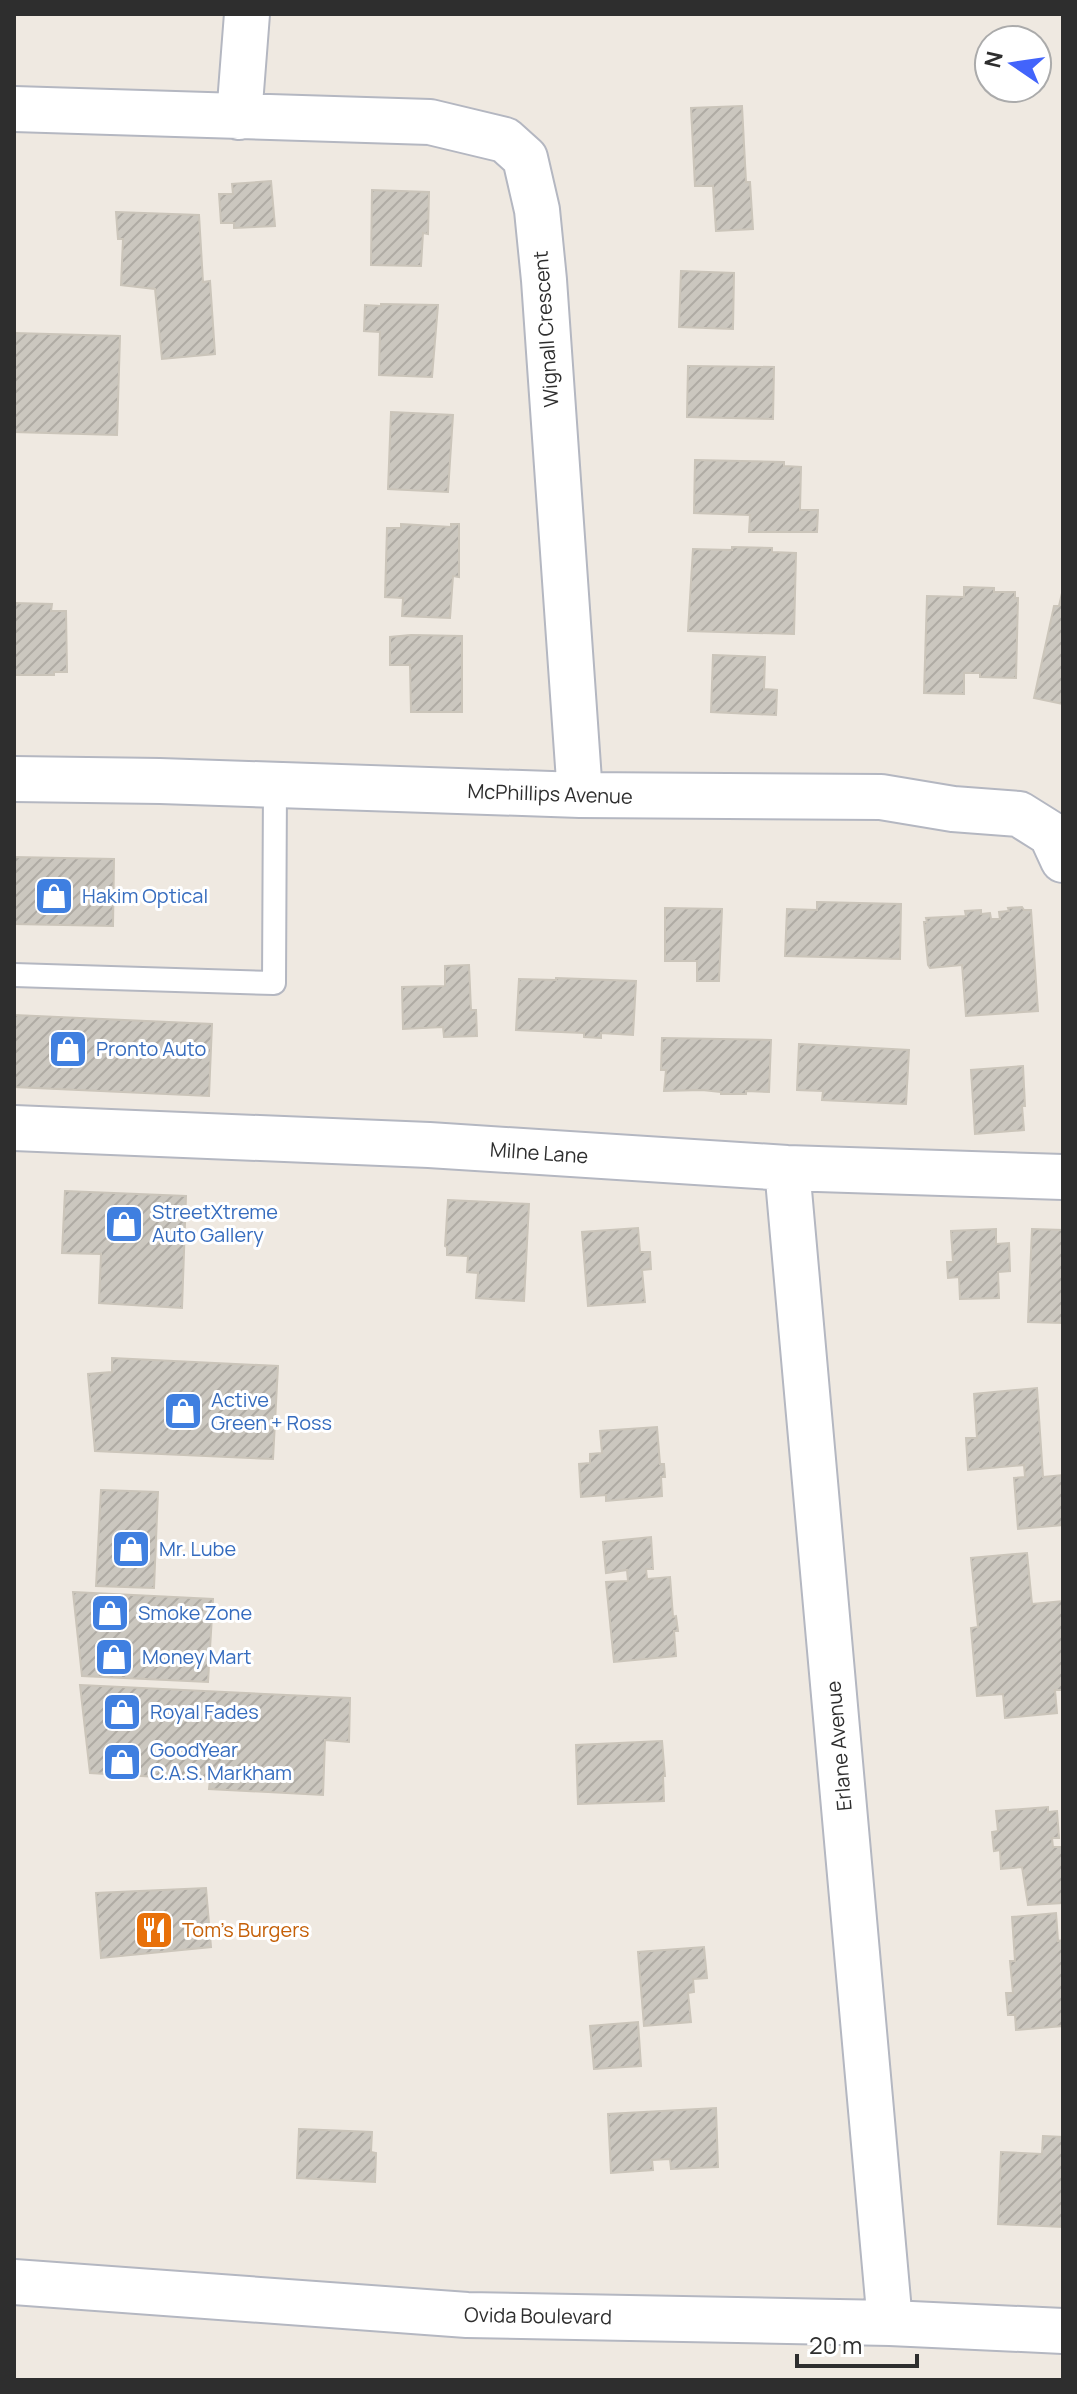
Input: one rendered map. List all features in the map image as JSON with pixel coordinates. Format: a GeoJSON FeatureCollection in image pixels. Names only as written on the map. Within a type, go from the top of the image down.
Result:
{"type":"FeatureCollection","features":[{"type":"Feature","properties":{"kind":"street"},"geometry":{"type":"LineString","coordinates":[[239,117],[247,14]]}},
{"type":"Feature","properties":{"kind":"street","name":"Wignall Crescent"},"geometry":{"type":"LineString","coordinates":[[14,109],[430,122],[505,140],[525,158],[537,210],[544,280],[580,795]]}},
{"type":"Feature","properties":{"kind":"street","name":"McPhillips Avenue"},"geometry":{"type":"LineString","coordinates":[[14,779],[580,795],[881,797],[953,809],[1019,814],[1051,834],[1063,860]]}},
{"type":"Feature","properties":{"kind":"street","name":"Milne Lane"},"geometry":{"type":"LineString","coordinates":[[14,1128],[429,1145],[787,1168],[1063,1177]]}},
{"type":"Feature","properties":{"kind":"street","name":"Erlane Avenue"},"geometry":{"type":"LineString","coordinates":[[787,1168],[890,2323]]}},
{"type":"Feature","properties":{"kind":"street","name":"Ovida Boulevard"},"geometry":{"type":"LineString","coordinates":[[14,2282],[467,2315],[890,2323],[1063,2331]]}},
{"type":"Feature","properties":{"kind":"lane"},"geometry":{"type":"LineString","coordinates":[[14,975],[274,983],[275,785]]}},
{"type":"Feature","properties":{"kind":"building"},"geometry":{"type":"Polygon","coordinates":[[[742,106],[746,182],[750,182],[753,229],[716,231],[713,186],[695,186],[691,108],[742,106]]]}},
{"type":"Feature","properties":{"kind":"building"},"geometry":{"type":"Polygon","coordinates":[[[271,181],[275,226],[234,228],[234,223],[221,223],[219,194],[233,194],[232,184],[271,181]]]}},
{"type":"Feature","properties":{"kind":"building"},"geometry":{"type":"Polygon","coordinates":[[[372,190],[429,192],[428,234],[423,233],[421,266],[371,265],[372,190]]]}},
{"type":"Feature","properties":{"kind":"building"},"geometry":{"type":"Polygon","coordinates":[[[116,212],[199,215],[203,282],[210,281],[215,354],[162,359],[155,289],[121,285],[123,239],[118,239],[116,212]]]}},
{"type":"Feature","properties":{"kind":"building"},"geometry":{"type":"Polygon","coordinates":[[[681,271],[734,273],[733,329],[679,327],[681,271]]]}},
{"type":"Feature","properties":{"kind":"building"},"geometry":{"type":"Polygon","coordinates":[[[365,305],[438,305],[432,377],[379,375],[380,332],[364,331],[365,305]]]}},
{"type":"Feature","properties":{"kind":"building"},"geometry":{"type":"Polygon","coordinates":[[[14,333],[120,336],[117,435],[14,432],[14,333]]]}},
{"type":"Feature","properties":{"kind":"building"},"geometry":{"type":"Polygon","coordinates":[[[688,366],[774,367],[773,419],[687,417],[688,366]]]}},
{"type":"Feature","properties":{"kind":"building"},"geometry":{"type":"Polygon","coordinates":[[[391,412],[453,415],[448,492],[388,489],[391,412]]]}},
{"type":"Feature","properties":{"kind":"building"},"geometry":{"type":"Polygon","coordinates":[[[695,460],[784,462],[784,466],[801,467],[800,510],[818,510],[817,532],[749,532],[750,515],[694,513],[695,460]]]}},
{"type":"Feature","properties":{"kind":"building"},"geometry":{"type":"Polygon","coordinates":[[[401,524],[451,527],[451,524],[459,524],[459,577],[453,576],[450,618],[402,616],[403,598],[385,597],[387,528],[401,528],[401,524]]]}},
{"type":"Feature","properties":{"kind":"building"},"geometry":{"type":"Polygon","coordinates":[[[732,547],[772,548],[772,552],[796,553],[794,634],[688,631],[693,549],[732,550],[732,547]]]}},
{"type":"Feature","properties":{"kind":"building"},"geometry":{"type":"Polygon","coordinates":[[[964,587],[1015,592],[1015,598],[1018,598],[1016,678],[980,677],[980,673],[964,673],[964,694],[924,693],[927,596],[964,597],[964,587]]]}},
{"type":"Feature","properties":{"kind":"building"},"geometry":{"type":"Polygon","coordinates":[[[1062,593],[1063,704],[1034,698],[1054,606],[1059,606],[1062,593]]]}},
{"type":"Feature","properties":{"kind":"building"},"geometry":{"type":"Polygon","coordinates":[[[14,603],[52,604],[51,611],[66,611],[67,672],[14,675],[14,603]]]}},
{"type":"Feature","properties":{"kind":"building"},"geometry":{"type":"Polygon","coordinates":[[[462,636],[462,712],[411,712],[410,665],[390,665],[390,637],[462,636]]]}},
{"type":"Feature","properties":{"kind":"building"},"geometry":{"type":"Polygon","coordinates":[[[713,655],[765,657],[764,689],[777,690],[776,715],[711,712],[713,655]]]}},
{"type":"Feature","properties":{"kind":"building"},"geometry":{"type":"Polygon","coordinates":[[[14,857],[114,859],[113,926],[14,924],[14,857]]]}},
{"type":"Feature","properties":{"kind":"building"},"geometry":{"type":"Polygon","coordinates":[[[817,902],[901,904],[900,959],[785,956],[787,909],[817,910],[817,902]]]}},
{"type":"Feature","properties":{"kind":"building"},"geometry":{"type":"Polygon","coordinates":[[[1022,907],[1031,910],[1038,1011],[966,1016],[962,965],[930,968],[928,965],[926,918],[966,916],[965,911],[981,910],[981,914],[990,913],[991,919],[1000,919],[999,912],[1022,907]]]}},
{"type":"Feature","properties":{"kind":"building"},"geometry":{"type":"Polygon","coordinates":[[[665,908],[722,909],[719,981],[697,981],[697,961],[665,961],[665,908]]]}},
{"type":"Feature","properties":{"kind":"building"},"geometry":{"type":"Polygon","coordinates":[[[469,965],[471,1010],[476,1010],[477,1036],[444,1037],[443,1027],[403,1029],[402,987],[445,986],[445,966],[469,965]]]}},
{"type":"Feature","properties":{"kind":"building"},"geometry":{"type":"Polygon","coordinates":[[[519,979],[636,981],[633,1035],[601,1033],[601,1038],[584,1037],[584,1033],[516,1030],[519,979]]]}},
{"type":"Feature","properties":{"kind":"building"},"geometry":{"type":"Polygon","coordinates":[[[14,1015],[212,1024],[209,1096],[14,1087],[14,1015]]]}},
{"type":"Feature","properties":{"kind":"building"},"geometry":{"type":"Polygon","coordinates":[[[662,1038],[771,1040],[769,1092],[721,1094],[702,1090],[664,1091],[666,1070],[661,1070],[662,1038]]]}},
{"type":"Feature","properties":{"kind":"building"},"geometry":{"type":"Polygon","coordinates":[[[799,1044],[909,1050],[906,1104],[822,1100],[823,1091],[797,1090],[799,1044]]]}},
{"type":"Feature","properties":{"kind":"building"},"geometry":{"type":"Polygon","coordinates":[[[1023,1066],[1024,1130],[975,1134],[971,1070],[1023,1066]]]}},
{"type":"Feature","properties":{"kind":"building","name":"StreetXtreme Auto Gallery"},"geometry":{"type":"Polygon","coordinates":[[[65,1191],[186,1196],[182,1308],[99,1303],[101,1254],[62,1253],[65,1191]]]}},
{"type":"Feature","properties":{"kind":"building"},"geometry":{"type":"Polygon","coordinates":[[[448,1200],[529,1204],[524,1301],[476,1298],[478,1273],[467,1272],[468,1256],[447,1255],[448,1200]]]}},
{"type":"Feature","properties":{"kind":"building"},"geometry":{"type":"Polygon","coordinates":[[[638,1228],[640,1252],[650,1252],[651,1269],[642,1270],[645,1302],[588,1306],[582,1232],[638,1228]]]}},
{"type":"Feature","properties":{"kind":"building"},"geometry":{"type":"Polygon","coordinates":[[[996,1229],[996,1244],[1009,1243],[1010,1271],[998,1272],[999,1298],[960,1299],[959,1277],[948,1278],[947,1262],[953,1262],[951,1231],[996,1229]]]}},
{"type":"Feature","properties":{"kind":"building"},"geometry":{"type":"Polygon","coordinates":[[[1032,1229],[1063,1230],[1063,1323],[1028,1322],[1032,1229]]]}},
{"type":"Feature","properties":{"kind":"building","name":"Active Green + Ross"},"geometry":{"type":"Polygon","coordinates":[[[112,1358],[278,1366],[273,1459],[95,1451],[88,1374],[112,1372],[112,1358]]]}},
{"type":"Feature","properties":{"kind":"building"},"geometry":{"type":"Polygon","coordinates":[[[1037,1388],[1043,1477],[1063,1475],[1063,1525],[1018,1529],[1014,1478],[1025,1477],[1024,1465],[968,1470],[966,1438],[977,1438],[974,1394],[1037,1388]]]}},
{"type":"Feature","properties":{"kind":"building"},"geometry":{"type":"Polygon","coordinates":[[[657,1427],[660,1464],[664,1464],[665,1477],[661,1477],[662,1496],[606,1501],[606,1495],[581,1497],[579,1464],[590,1463],[590,1454],[602,1453],[600,1431],[657,1427]]]}},
{"type":"Feature","properties":{"kind":"building"},"geometry":{"type":"Polygon","coordinates":[[[101,1490],[158,1492],[154,1588],[96,1586],[101,1490]]]}},
{"type":"Feature","properties":{"kind":"building"},"geometry":{"type":"Polygon","coordinates":[[[651,1537],[653,1569],[646,1569],[647,1579],[670,1577],[673,1617],[676,1616],[678,1631],[674,1631],[676,1656],[614,1662],[606,1582],[628,1581],[627,1570],[606,1573],[603,1542],[651,1537]]]}},
{"type":"Feature","properties":{"kind":"building"},"geometry":{"type":"Polygon","coordinates":[[[1027,1553],[1032,1604],[1063,1601],[1063,1690],[1055,1690],[1057,1713],[1005,1718],[1003,1694],[977,1696],[971,1628],[978,1627],[971,1558],[1027,1553]]]}},
{"type":"Feature","properties":{"kind":"building"},"geometry":{"type":"Polygon","coordinates":[[[73,1592],[213,1599],[208,1682],[82,1676],[73,1592]]]}},
{"type":"Feature","properties":{"kind":"building"},"geometry":{"type":"Polygon","coordinates":[[[80,1685],[350,1698],[349,1742],[325,1740],[323,1795],[209,1789],[210,1780],[90,1773],[80,1685]]]}},
{"type":"Feature","properties":{"kind":"building"},"geometry":{"type":"Polygon","coordinates":[[[662,1741],[664,1801],[578,1804],[576,1745],[662,1741]]]}},
{"type":"Feature","properties":{"kind":"building"},"geometry":{"type":"Polygon","coordinates":[[[1048,1807],[1048,1812],[1057,1811],[1059,1838],[1052,1838],[1053,1847],[1063,1847],[1063,1903],[1028,1905],[1022,1867],[1001,1869],[1000,1850],[994,1851],[992,1832],[998,1831],[996,1811],[1048,1807]]]}},
{"type":"Feature","properties":{"kind":"building","name":"Tom's Burgers"},"geometry":{"type":"Polygon","coordinates":[[[206,1888],[211,1947],[101,1958],[96,1893],[206,1888]]]}},
{"type":"Feature","properties":{"kind":"building"},"geometry":{"type":"Polygon","coordinates":[[[1056,1913],[1058,1941],[1063,1940],[1063,2026],[1016,2030],[1015,2015],[1008,2015],[1006,1993],[1013,1993],[1010,1961],[1015,1961],[1012,1917],[1056,1913]]]}},
{"type":"Feature","properties":{"kind":"building"},"geometry":{"type":"Polygon","coordinates":[[[704,1947],[707,1978],[693,1979],[694,1992],[688,1993],[691,2022],[644,2026],[638,1952],[704,1947]]]}},
{"type":"Feature","properties":{"kind":"building"},"geometry":{"type":"Polygon","coordinates":[[[638,2022],[641,2066],[594,2069],[590,2026],[638,2022]]]}},
{"type":"Feature","properties":{"kind":"building"},"geometry":{"type":"Polygon","coordinates":[[[716,2108],[718,2167],[671,2169],[670,2159],[652,2160],[653,2170],[611,2173],[608,2114],[716,2108]]]}},
{"type":"Feature","properties":{"kind":"building"},"geometry":{"type":"Polygon","coordinates":[[[299,2129],[372,2132],[371,2152],[376,2153],[375,2182],[297,2178],[299,2129]]]}},
{"type":"Feature","properties":{"kind":"building"},"geometry":{"type":"Polygon","coordinates":[[[1043,2136],[1063,2137],[1063,2227],[998,2224],[1001,2152],[1042,2154],[1043,2136]]]}},
{"type":"Feature","properties":{"kind":"place","name":"Hakim Optical"},"geometry":{"type":"Point","coordinates":[54,896]}},
{"type":"Feature","properties":{"kind":"place","name":"Pronto Auto"},"geometry":{"type":"Point","coordinates":[68,1049]}},
{"type":"Feature","properties":{"kind":"place","name":"StreetXtreme Auto Gallery"},"geometry":{"type":"Point","coordinates":[124,1224]}},
{"type":"Feature","properties":{"kind":"place","name":"Active Green + Ross"},"geometry":{"type":"Point","coordinates":[183,1411]}},
{"type":"Feature","properties":{"kind":"place","name":"Mr. Lube"},"geometry":{"type":"Point","coordinates":[131,1549]}},
{"type":"Feature","properties":{"kind":"place","name":"Smoke Zone"},"geometry":{"type":"Point","coordinates":[110,1613]}},
{"type":"Feature","properties":{"kind":"place","name":"Money Mart"},"geometry":{"type":"Point","coordinates":[114,1657]}},
{"type":"Feature","properties":{"kind":"place","name":"Royal Fades"},"geometry":{"type":"Point","coordinates":[122,1712]}},
{"type":"Feature","properties":{"kind":"place","name":"GoodYear C.A.S. Markham"},"geometry":{"type":"Point","coordinates":[122,1762]}},
{"type":"Feature","properties":{"kind":"place","name":"Tom's Burgers"},"geometry":{"type":"Point","coordinates":[154,1930]}}]}
